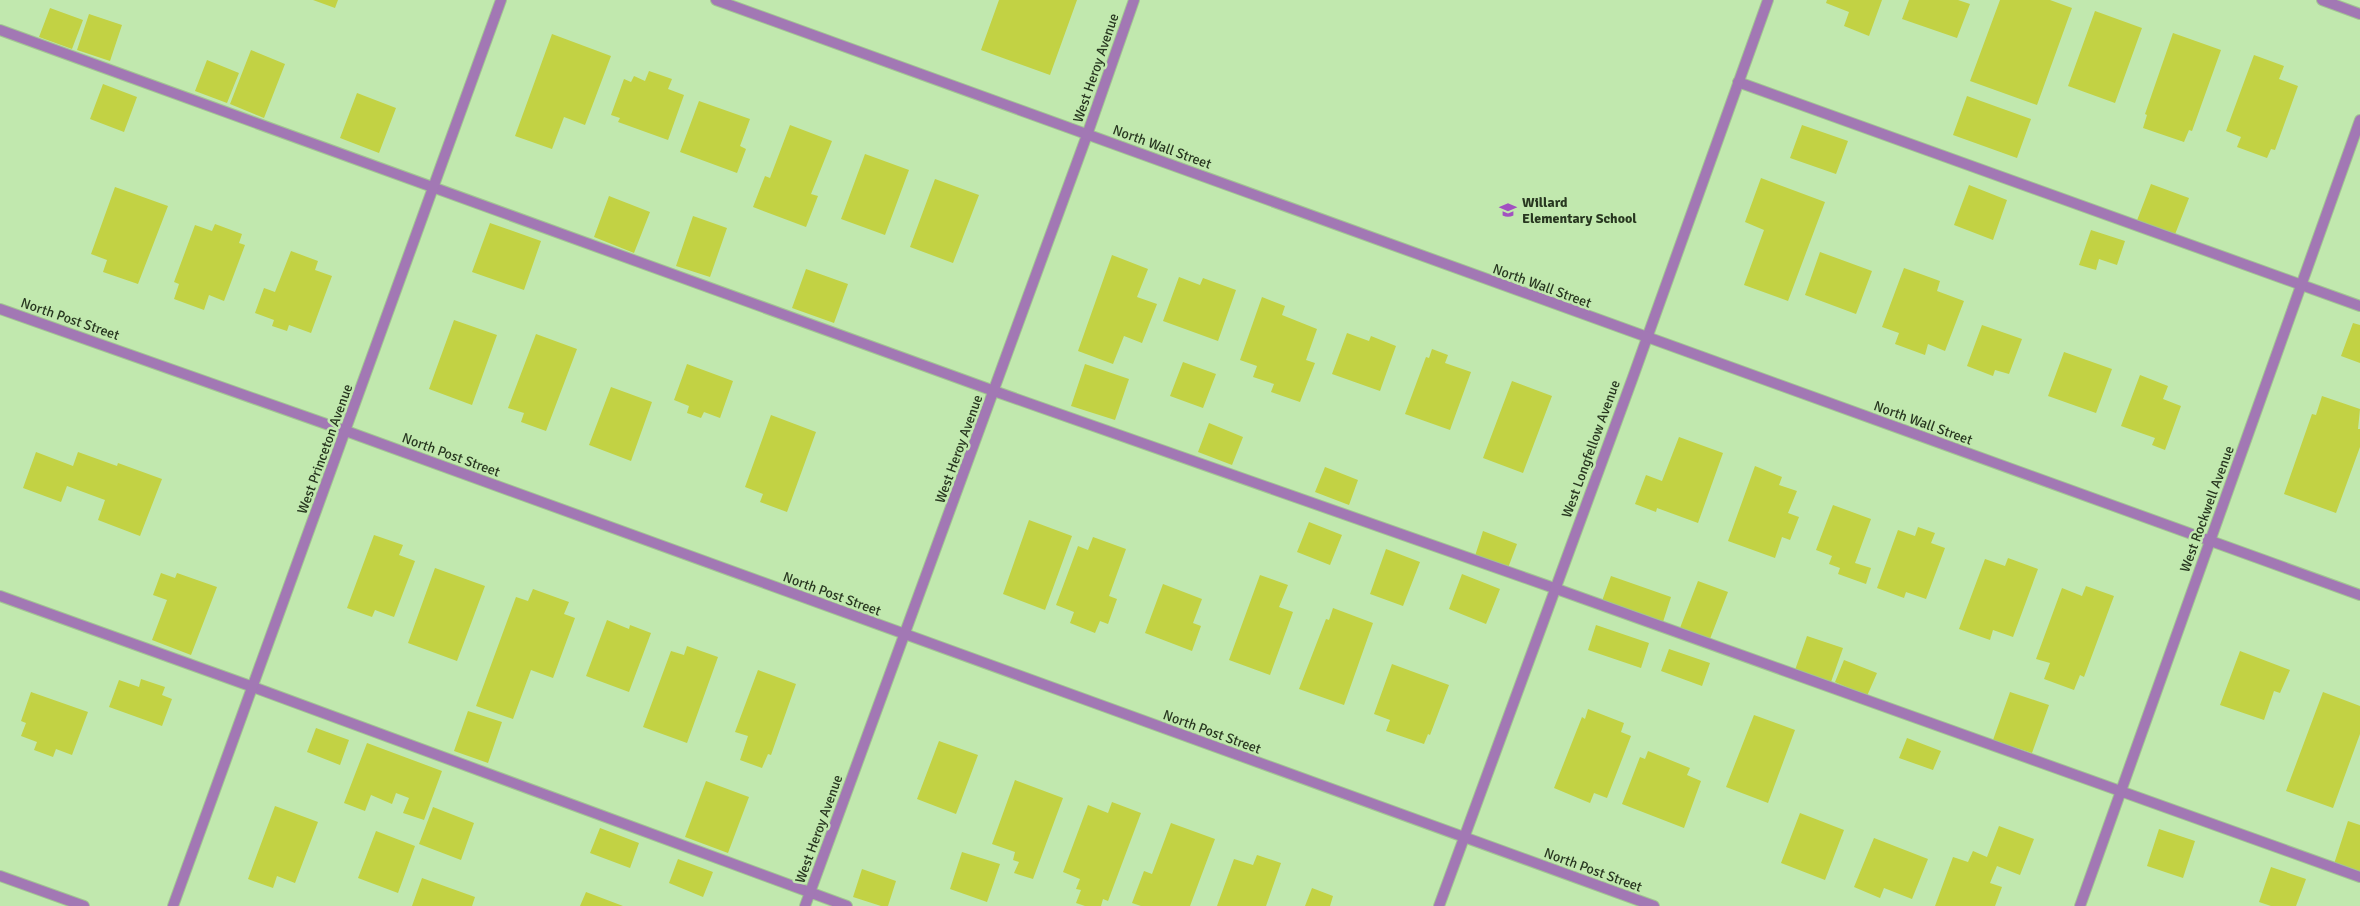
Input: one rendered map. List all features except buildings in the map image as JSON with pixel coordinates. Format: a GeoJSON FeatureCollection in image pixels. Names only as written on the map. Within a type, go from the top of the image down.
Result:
{"type":"FeatureCollection","features":[{"type":"Feature","properties":{"kind":"street","name":"West Princeton Avenue"},"geometry":{"type":"LineString","coordinates":[[173,906],[501,0]]}},
{"type":"Feature","properties":{"kind":"street","name":"North Wall Street"},"geometry":{"type":"LineString","coordinates":[[716,0],[1645,338],[2360,595]]}},
{"type":"Feature","properties":{"kind":"street","name":"West Heroy Avenue"},"geometry":{"type":"LineString","coordinates":[[805,906],[1087,135],[1134,0]]}},
{"type":"Feature","properties":{"kind":"street","name":"West Longfellow Avenue"},"geometry":{"type":"LineString","coordinates":[[1439,906],[1554,588],[1633,377],[1645,338],[1768,0]]}},
{"type":"Feature","properties":{"kind":"street"},"geometry":{"type":"LineString","coordinates":[[2322,0],[2360,14]]}},
{"type":"Feature","properties":{"kind":"street"},"geometry":{"type":"LineString","coordinates":[[0,30],[433,189],[994,391],[1554,588],[2360,877]]}},
{"type":"Feature","properties":{"kind":"street"},"geometry":{"type":"LineString","coordinates":[[1738,82],[2360,306]]}},
{"type":"Feature","properties":{"kind":"street","name":"West Rockwell Avenue"},"geometry":{"type":"LineString","coordinates":[[2080,906],[2360,120]]}},
{"type":"Feature","properties":{"kind":"street","name":"North Post Street"},"geometry":{"type":"LineString","coordinates":[[0,309],[346,431],[1654,906]]}},
{"type":"Feature","properties":{"kind":"street"},"geometry":{"type":"LineString","coordinates":[[0,596],[253,687],[847,906]]}},
{"type":"Feature","properties":{"kind":"street"},"geometry":{"type":"LineString","coordinates":[[0,876],[84,906]]}},
{"type":"Feature","properties":{"kind":"place","name":"Willard Elementary School"},"geometry":{"type":"Point","coordinates":[1508,210]}}]}
